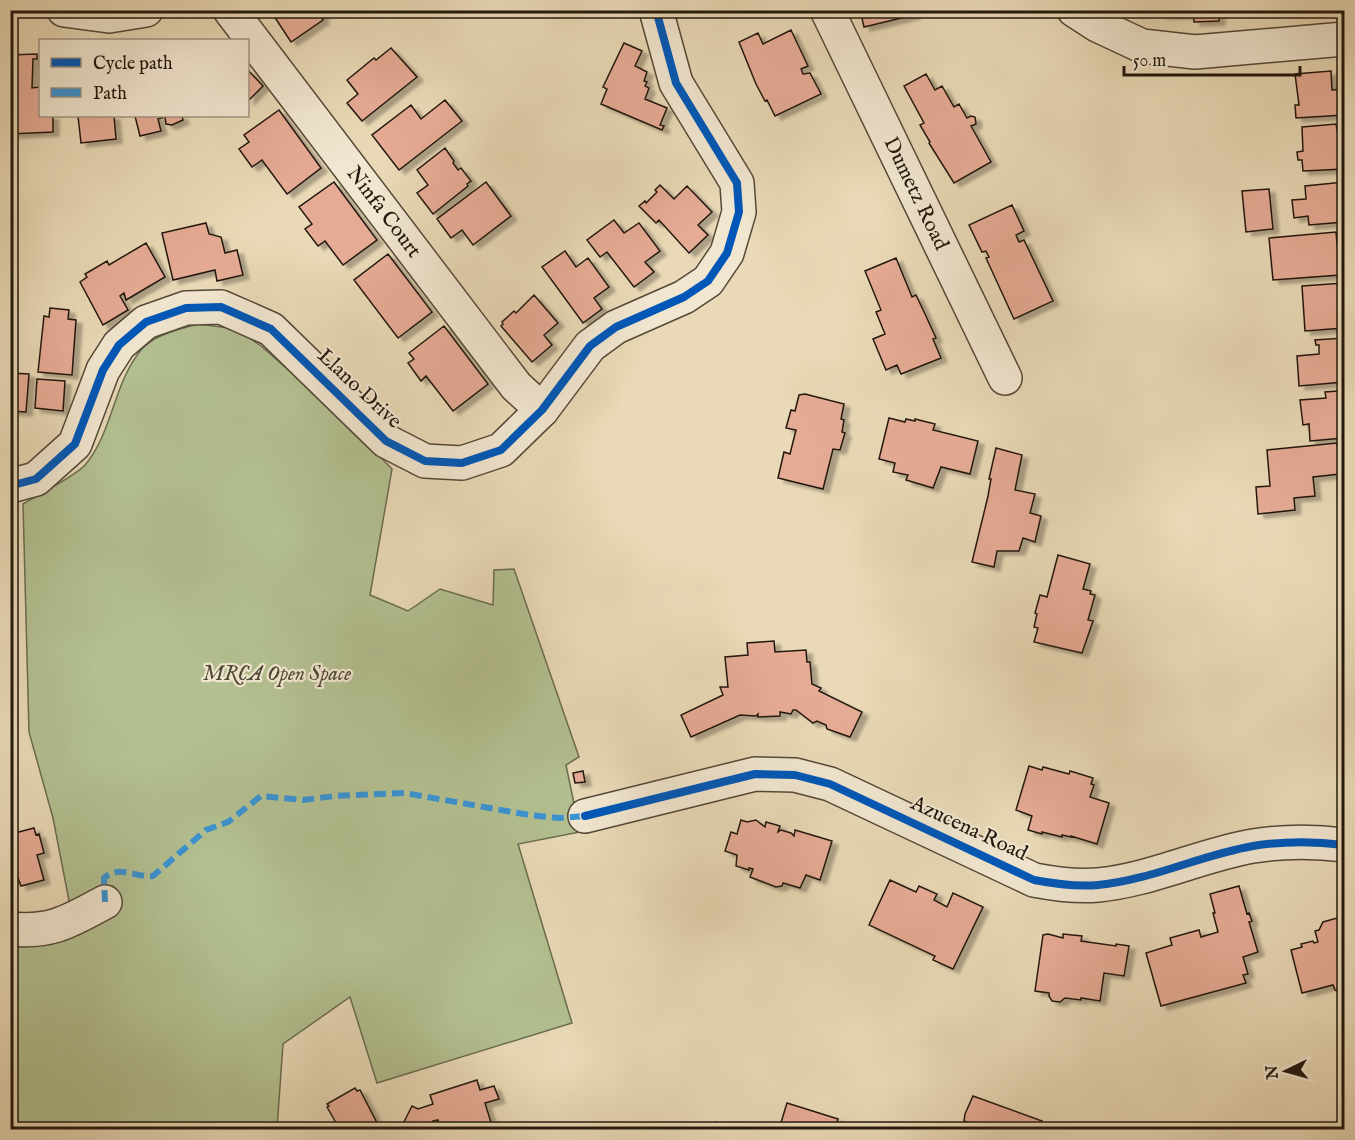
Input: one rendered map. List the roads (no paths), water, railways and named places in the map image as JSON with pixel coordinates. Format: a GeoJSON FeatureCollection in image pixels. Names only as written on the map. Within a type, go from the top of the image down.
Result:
{"type":"FeatureCollection","features":[{"type":"Feature","properties":{"kind":"street"},"geometry":{"type":"LineString","coordinates":[[64,10],[109,16],[146,10]]}},
{"type":"Feature","properties":{"kind":"street","name":"Ninfa Court"},"geometry":{"type":"LineString","coordinates":[[230,10],[516,386],[542,410]]}},
{"type":"Feature","properties":{"kind":"street","name":"Llano Drive"},"geometry":{"type":"LineString","coordinates":[[10,486],[36,479],[75,444],[103,370],[119,345],[146,322],[186,308],[221,307],[271,329],[386,441],[425,461],[462,463],[501,450],[542,410],[590,346],[615,327],[684,297],[708,281],[727,253],[739,212],[737,183],[676,83],[656,10]]}},
{"type":"Feature","properties":{"kind":"street","name":"Dumetz Road"},"geometry":{"type":"LineString","coordinates":[[827,10],[1005,378]]}},
{"type":"Feature","properties":{"kind":"street"},"geometry":{"type":"LineString","coordinates":[[1074,10],[1097,25],[1142,46],[1184,51],[1195,52],[1344,39]]}},
{"type":"Feature","properties":{"kind":"street","name":"Azucena Road"},"geometry":{"type":"LineString","coordinates":[[585,816],[755,774],[795,775],[830,784],[1034,880],[1061,885],[1097,885],[1124,881],[1252,846],[1292,841],[1344,845]]}},
{"type":"Feature","properties":{"kind":"street"},"geometry":{"type":"LineString","coordinates":[[10,929],[30,931],[66,924],[105,902]]}},
{"type":"Feature","properties":{"kind":"park label","name":"MRCA Open Space"},"geometry":{"type":"Point","coordinates":[277,674]}}]}
